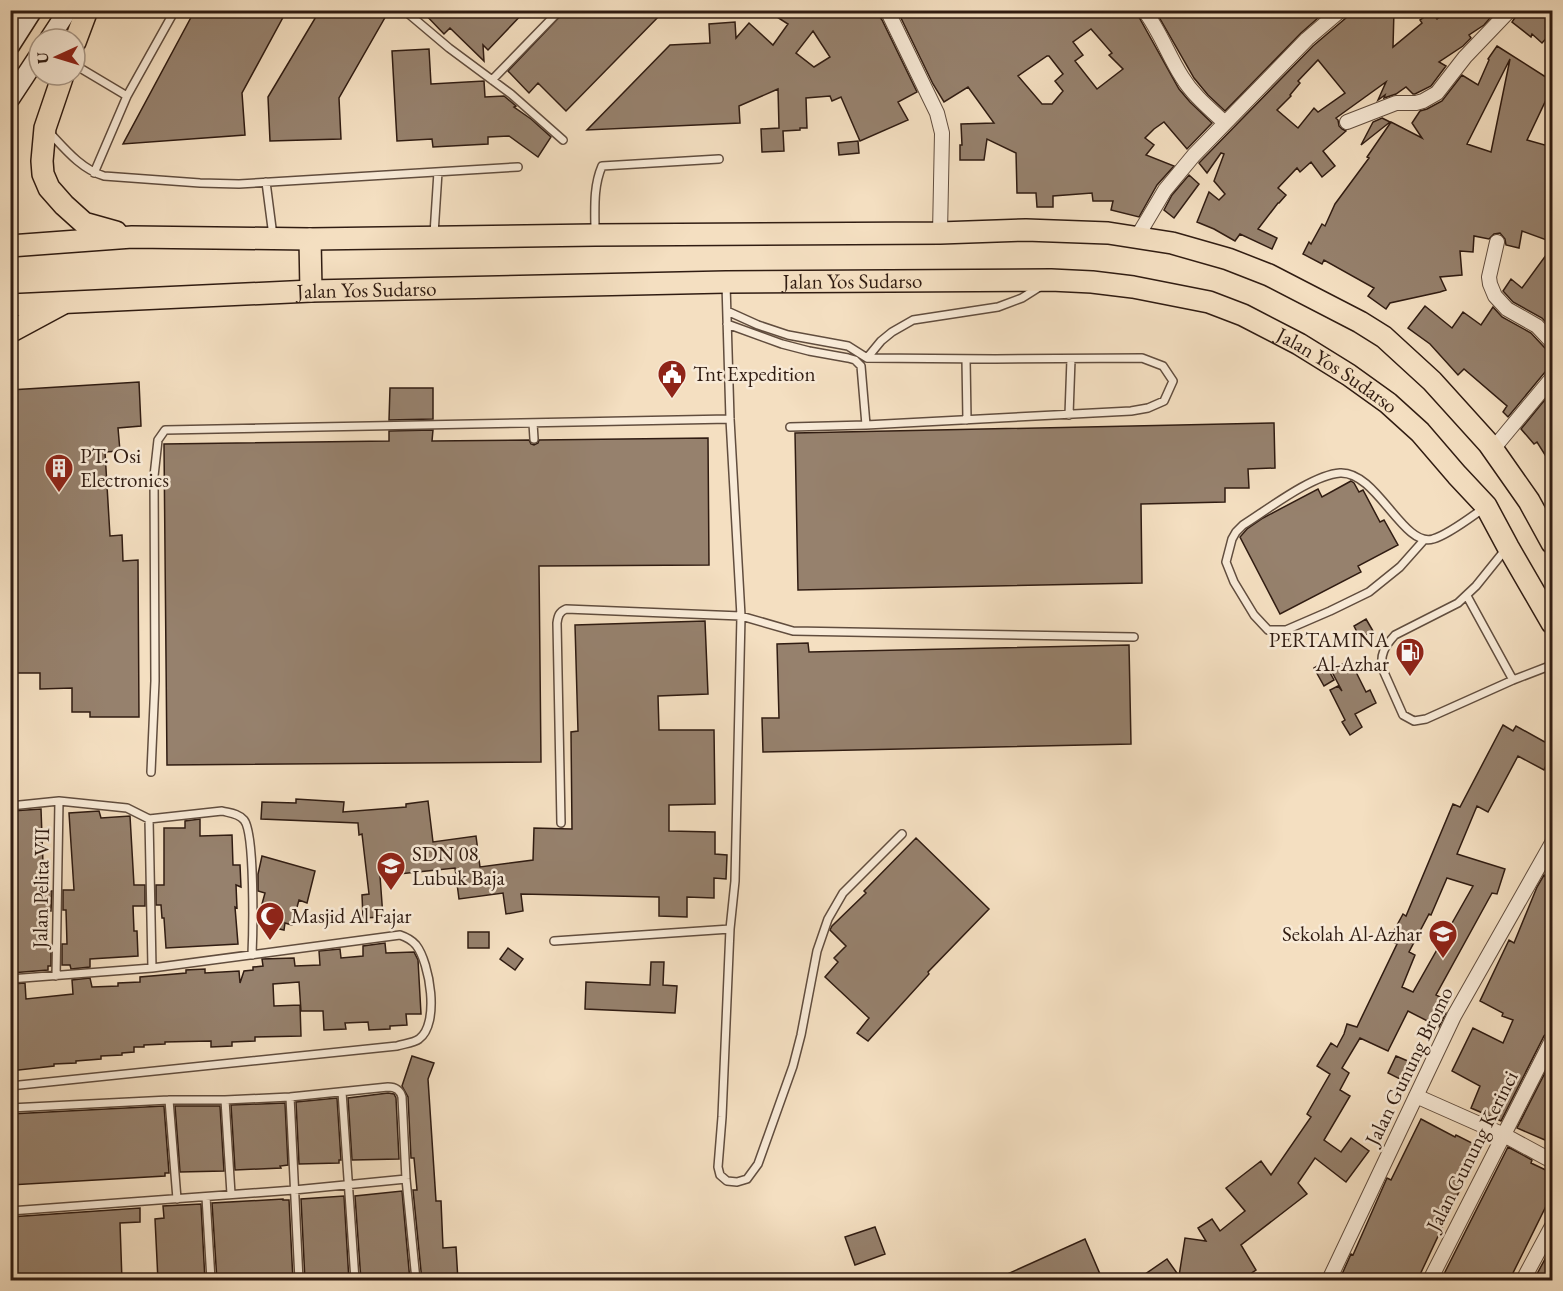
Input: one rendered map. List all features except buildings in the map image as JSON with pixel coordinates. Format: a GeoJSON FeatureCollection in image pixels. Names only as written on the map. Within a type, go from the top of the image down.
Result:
{"type":"FeatureCollection","features":[{"type":"Feature","properties":{"kind":"main road"},"geometry":{"type":"LineString","coordinates":[[10,45],[33,10]]}},
{"type":"Feature","properties":{"kind":"main road"},"geometry":{"type":"LineString","coordinates":[[57,27],[68,10]]}},
{"type":"Feature","properties":{"kind":"main road"},"geometry":{"type":"LineString","coordinates":[[81,27],[87,10]]}},
{"type":"Feature","properties":{"kind":"main road"},"geometry":{"type":"LineString","coordinates":[[10,99],[27,73]]}},
{"type":"Feature","properties":{"kind":"main road"},"geometry":{"type":"LineString","coordinates":[[59,87],[45,128],[42,161],[49,188],[64,206],[84,223],[132,237]]}},
{"type":"Feature","properties":{"kind":"main road"},"geometry":{"type":"LineString","coordinates":[[10,246],[132,237],[310,239],[1026,230],[1108,233],[1172,243],[1228,259],[1269,275],[1360,322],[1384,337],[1432,381],[1493,449],[1529,501],[1552,543]]}},
{"type":"Feature","properties":{"kind":"main road"},"geometry":{"type":"LineString","coordinates":[[310,239],[311,291]]}},
{"type":"Feature","properties":{"kind":"main road","name":"Jalan Yos Sudarso"},"geometry":{"type":"LineString","coordinates":[[10,305],[311,291],[726,282],[1051,280],[1132,287],[1209,302],[1243,315],[1299,344],[1388,403],[1420,432],[1486,506],[1552,623]]}},
{"type":"Feature","properties":{"kind":"main road"},"geometry":{"type":"LineString","coordinates":[[10,332],[68,301]]}},
{"type":"Feature","properties":{"kind":"street"},"geometry":{"type":"LineString","coordinates":[[887,10],[937,113],[942,133],[940,232]]}},
{"type":"Feature","properties":{"kind":"street"},"geometry":{"type":"LineString","coordinates":[[1144,10],[1155,24],[1181,76],[1191,90],[1224,123]]}},
{"type":"Feature","properties":{"kind":"street"},"geometry":{"type":"LineString","coordinates":[[1137,237],[1166,190],[1194,155],[1307,39],[1341,10]]}},
{"type":"Feature","properties":{"kind":"street"},"geometry":{"type":"LineString","coordinates":[[1347,122],[1396,103],[1423,101],[1437,93],[1465,57],[1510,10]]}},
{"type":"Feature","properties":{"kind":"street"},"geometry":{"type":"LineString","coordinates":[[1497,242],[1489,277],[1495,296],[1507,309],[1537,326],[1552,342]]}},
{"type":"Feature","properties":{"kind":"street"},"geometry":{"type":"LineString","coordinates":[[1493,449],[1552,378]]}},
{"type":"Feature","properties":{"kind":"street","name":"Jalan Gunung Bromo"},"geometry":{"type":"LineString","coordinates":[[1329,1281],[1454,1016],[1552,843]]}},
{"type":"Feature","properties":{"kind":"street","name":"Jalan Gunung Kerinci"},"geometry":{"type":"LineString","coordinates":[[1430,1281],[1552,1040]]}},
{"type":"Feature","properties":{"kind":"street"},"geometry":{"type":"LineString","coordinates":[[1416,1096],[1504,1135],[1552,1161]]}},
{"type":"Feature","properties":{"kind":"street"},"geometry":{"type":"LineString","coordinates":[[1523,1281],[1552,1226]]}},
{"type":"Feature","properties":{"kind":"lane"},"geometry":{"type":"LineString","coordinates":[[94,173],[127,96],[175,10]]}},
{"type":"Feature","properties":{"kind":"lane"},"geometry":{"type":"LineString","coordinates":[[492,80],[560,10]]}},
{"type":"Feature","properties":{"kind":"lane"},"geometry":{"type":"LineString","coordinates":[[405,11],[449,48],[511,94],[563,140]]}},
{"type":"Feature","properties":{"kind":"lane"},"geometry":{"type":"LineString","coordinates":[[87,72],[127,96]]}},
{"type":"Feature","properties":{"kind":"lane"},"geometry":{"type":"LineString","coordinates":[[45,128],[75,159],[94,173],[104,176],[201,183],[266,182],[518,167]]}},
{"type":"Feature","properties":{"kind":"lane"},"geometry":{"type":"LineString","coordinates":[[595,235],[597,179],[602,166],[719,159]]}},
{"type":"Feature","properties":{"kind":"lane"},"geometry":{"type":"LineString","coordinates":[[434,237],[438,172]]}},
{"type":"Feature","properties":{"kind":"lane"},"geometry":{"type":"LineString","coordinates":[[266,182],[274,238]]}},
{"type":"Feature","properties":{"kind":"lane"},"geometry":{"type":"LineString","coordinates":[[867,358],[881,341],[913,320],[998,307],[1022,298],[1051,280]]}},
{"type":"Feature","properties":{"kind":"lane"},"geometry":{"type":"LineString","coordinates":[[726,282],[730,419],[741,616],[735,881],[730,929],[718,1167],[723,1179],[732,1183],[747,1179],[758,1164],[793,1066],[817,951],[828,919],[843,893],[902,834]]}},
{"type":"Feature","properties":{"kind":"lane"},"geometry":{"type":"LineString","coordinates":[[727,311],[788,335],[848,346],[867,358],[1142,358],[1163,366],[1173,381],[1164,401],[1148,408],[1131,411],[790,427]]}},
{"type":"Feature","properties":{"kind":"lane"},"geometry":{"type":"LineString","coordinates":[[727,324],[782,344],[855,360],[861,366],[866,425]]}},
{"type":"Feature","properties":{"kind":"lane"},"geometry":{"type":"LineString","coordinates":[[1069,415],[1071,358]]}},
{"type":"Feature","properties":{"kind":"lane"},"geometry":{"type":"LineString","coordinates":[[966,359],[967,420]]}},
{"type":"Feature","properties":{"kind":"lane"},"geometry":{"type":"LineString","coordinates":[[151,772],[155,681],[154,476],[158,440],[165,430],[730,419]]}},
{"type":"Feature","properties":{"kind":"lane"},"geometry":{"type":"LineString","coordinates":[[533,423],[534,439]]}},
{"type":"Feature","properties":{"kind":"lane"},"geometry":{"type":"LineString","coordinates":[[1424,540],[1400,567],[1369,592],[1286,630],[1268,630],[1254,615],[1234,582],[1226,562],[1232,539],[1243,525],[1303,487],[1328,475],[1349,473],[1357,476],[1411,532],[1424,540],[1435,539],[1443,535],[1486,506]]}},
{"type":"Feature","properties":{"kind":"lane"},"geometry":{"type":"LineString","coordinates":[[1508,547],[1467,596],[1458,603],[1395,635],[1384,649],[1381,663],[1383,670],[1403,715],[1414,721],[1426,720],[1552,665]]}},
{"type":"Feature","properties":{"kind":"lane"},"geometry":{"type":"LineString","coordinates":[[1467,596],[1513,681]]}},
{"type":"Feature","properties":{"kind":"lane"},"geometry":{"type":"LineString","coordinates":[[561,823],[557,623],[562,611],[571,609],[741,616],[793,631],[1134,637]]}},
{"type":"Feature","properties":{"kind":"lane"},"geometry":{"type":"LineString","coordinates":[[10,806],[59,801],[127,808],[149,819],[222,811],[234,813],[244,820],[249,830],[252,873],[252,955]]}},
{"type":"Feature","properties":{"kind":"lane","name":"Jalan Pelita VII"},"geometry":{"type":"LineString","coordinates":[[56,976],[59,801]]}},
{"type":"Feature","properties":{"kind":"lane"},"geometry":{"type":"LineString","coordinates":[[149,819],[152,968]]}},
{"type":"Feature","properties":{"kind":"lane"},"geometry":{"type":"LineString","coordinates":[[554,941],[730,929]]}},
{"type":"Feature","properties":{"kind":"lane"},"geometry":{"type":"LineString","coordinates":[[10,979],[152,968],[400,935],[410,939],[417,946],[424,960],[432,1007],[426,1032],[418,1040],[396,1046],[10,1086]]}},
{"type":"Feature","properties":{"kind":"lane"},"geometry":{"type":"LineString","coordinates":[[10,1108],[169,1100],[225,1100],[395,1088],[402,1097],[406,1179],[416,1281]]}},
{"type":"Feature","properties":{"kind":"lane"},"geometry":{"type":"LineString","coordinates":[[342,1092],[355,1281]]}},
{"type":"Feature","properties":{"kind":"lane"},"geometry":{"type":"LineString","coordinates":[[290,1096],[299,1281]]}},
{"type":"Feature","properties":{"kind":"lane"},"geometry":{"type":"LineString","coordinates":[[169,1100],[177,1199]]}},
{"type":"Feature","properties":{"kind":"lane"},"geometry":{"type":"LineString","coordinates":[[225,1100],[231,1194]]}},
{"type":"Feature","properties":{"kind":"lane"},"geometry":{"type":"LineString","coordinates":[[10,1210],[206,1197],[406,1179]]}},
{"type":"Feature","properties":{"kind":"lane"},"geometry":{"type":"LineString","coordinates":[[206,1197],[211,1281]]}},
{"type":"Feature","properties":{"kind":"place","name":"Tnt Expedition"},"geometry":{"type":"Point","coordinates":[672,400]}},
{"type":"Feature","properties":{"kind":"place","name":"PT. Osi Electronics"},"geometry":{"type":"Point","coordinates":[59,494]}},
{"type":"Feature","properties":{"kind":"place","name":"PERTAMINA Al-Azhar"},"geometry":{"type":"Point","coordinates":[1410,678]}},
{"type":"Feature","properties":{"kind":"place","name":"SDN 08 Lubuk Baja"},"geometry":{"type":"Point","coordinates":[391,892]}},
{"type":"Feature","properties":{"kind":"place","name":"Masjid Al Fajar"},"geometry":{"type":"Point","coordinates":[270,942]}},
{"type":"Feature","properties":{"kind":"place","name":"Sekolah Al-Azhar"},"geometry":{"type":"Point","coordinates":[1443,960]}}]}
